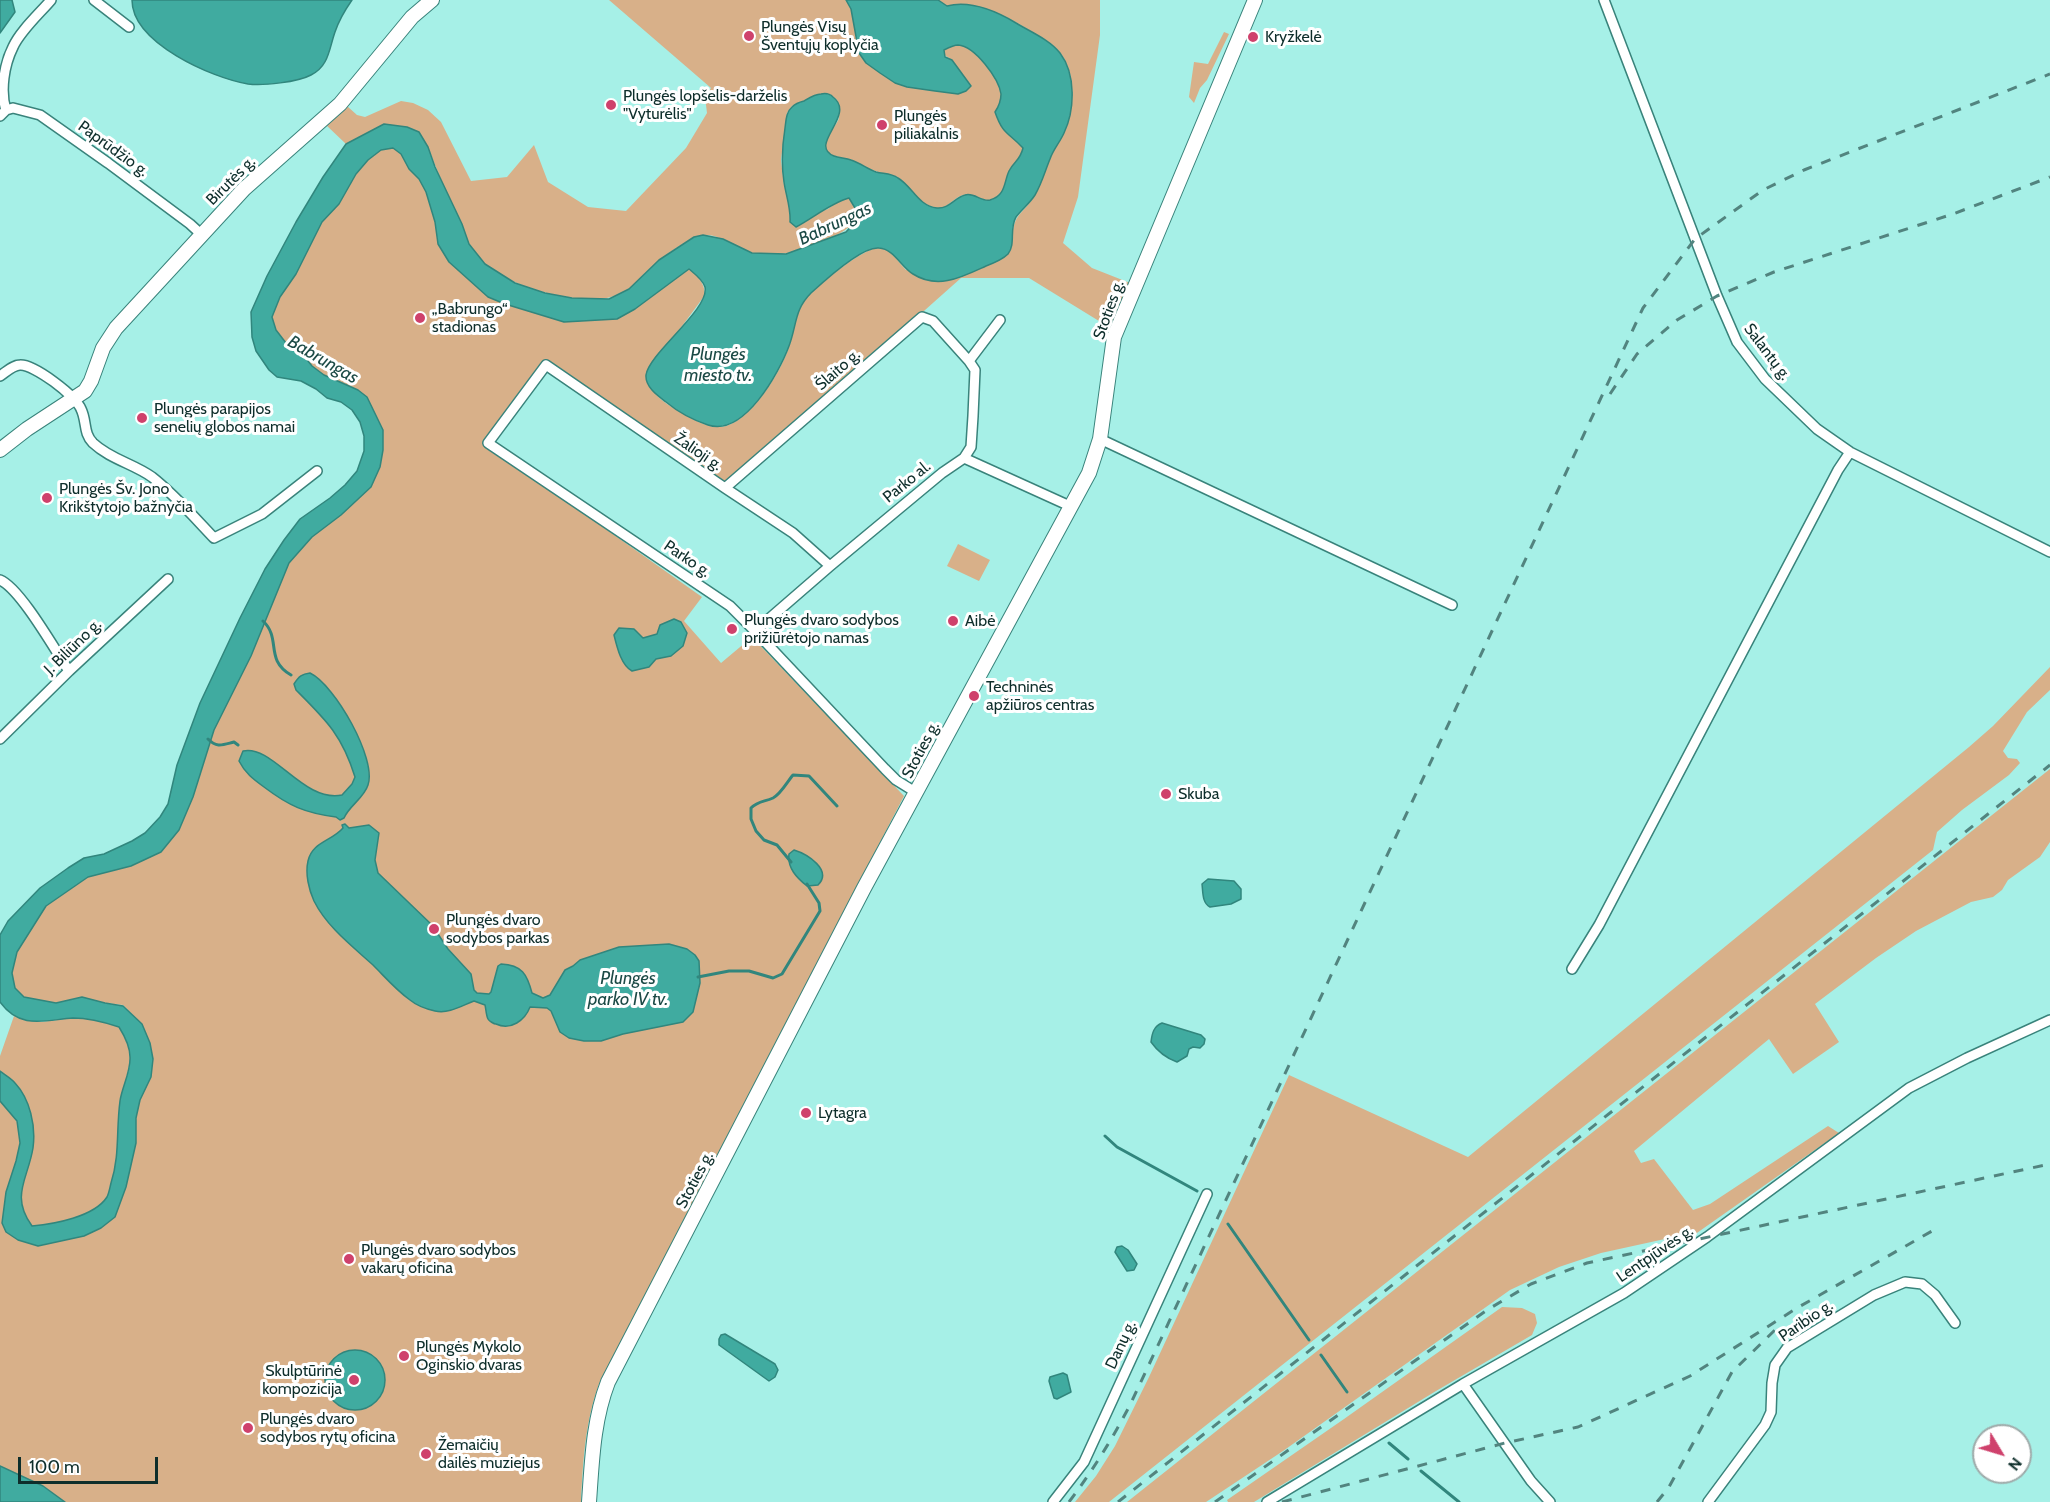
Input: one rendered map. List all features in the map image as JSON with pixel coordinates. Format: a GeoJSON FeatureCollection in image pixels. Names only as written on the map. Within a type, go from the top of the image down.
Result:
{"type":"FeatureCollection","features":[{"type":"Feature","properties":{"kind":"main road","name":"Birutės g."},"geometry":{"type":"LineString","coordinates":[[0,450],[27,429],[74,399],[90,385],[103,348],[116,328],[256,176],[340,104],[412,17],[432,0]]}},
{"type":"Feature","properties":{"kind":"main road","name":"Stoties g."},"geometry":{"type":"LineString","coordinates":[[589,1502],[594,1430],[608,1382],[864,888],[1089,473],[1100,439],[1114,337],[1255,0]]}},
{"type":"Feature","properties":{"kind":"street"},"geometry":{"type":"LineString","coordinates":[[3,113],[2,93],[7,61],[13,45],[51,0]]}},
{"type":"Feature","properties":{"kind":"street"},"geometry":{"type":"LineString","coordinates":[[94,0],[129,27]]}},
{"type":"Feature","properties":{"kind":"street","name":"Salantų g."},"geometry":{"type":"LineString","coordinates":[[1604,0],[1695,239],[1737,342],[1765,379],[1817,429],[1850,452],[2050,552]]}},
{"type":"Feature","properties":{"kind":"street","name":"Paprūdžio g."},"geometry":{"type":"LineString","coordinates":[[3,113],[13,108],[40,115],[108,163],[202,235]]}},
{"type":"Feature","properties":{"kind":"street","name":"Šlaito g."},"geometry":{"type":"LineString","coordinates":[[725,488],[922,317],[933,321],[969,361]]}},
{"type":"Feature","properties":{"kind":"street"},"geometry":{"type":"LineString","coordinates":[[1000,320],[969,361],[975,370],[974,405],[971,447],[964,458],[1072,507]]}},
{"type":"Feature","properties":{"kind":"street"},"geometry":{"type":"LineString","coordinates":[[0,376],[16,365],[23,365],[53,382],[81,407],[85,430],[92,442],[107,453],[151,476],[214,538],[262,514],[317,471]]}},
{"type":"Feature","properties":{"kind":"street","name":"Žalioji g."},"geometry":{"type":"LineString","coordinates":[[546,365],[793,533],[830,566]]}},
{"type":"Feature","properties":{"kind":"street","name":"Parko g."},"geometry":{"type":"LineString","coordinates":[[546,365],[488,443],[730,606],[885,769],[896,780],[917,793]]}},
{"type":"Feature","properties":{"kind":"street"},"geometry":{"type":"LineString","coordinates":[[1100,439],[1452,605]]}},
{"type":"Feature","properties":{"kind":"street"},"geometry":{"type":"LineString","coordinates":[[1572,969],[1599,925],[1838,470],[1850,452]]}},
{"type":"Feature","properties":{"kind":"street","name":"Parko al."},"geometry":{"type":"LineString","coordinates":[[755,631],[942,473],[964,458]]}},
{"type":"Feature","properties":{"kind":"street","name":"J. Biliūno g."},"geometry":{"type":"LineString","coordinates":[[0,739],[168,579]]}},
{"type":"Feature","properties":{"kind":"street"},"geometry":{"type":"LineString","coordinates":[[0,580],[8,583],[19,597],[69,671]]}},
{"type":"Feature","properties":{"kind":"street","name":"Lentpjūvės g."},"geometry":{"type":"LineString","coordinates":[[1267,1502],[1463,1384],[1624,1293],[1707,1237],[1909,1088],[1975,1054],[2050,1020]]}},
{"type":"Feature","properties":{"kind":"street","name":"Danų g."},"geometry":{"type":"LineString","coordinates":[[1053,1502],[1084,1462],[1207,1194]]}},
{"type":"Feature","properties":{"kind":"street","name":"Paribio g."},"geometry":{"type":"LineString","coordinates":[[1708,1502],[1765,1425],[1772,1412],[1772,1383],[1775,1365],[1787,1348],[1874,1295],[1905,1282],[1922,1284],[1935,1295],[1955,1323]]}},
{"type":"Feature","properties":{"kind":"street"},"geometry":{"type":"LineString","coordinates":[[1463,1384],[1531,1481],[1550,1502]]}},
{"type":"Feature","properties":{"kind":"shaded area"},"geometry":{"type":"Polygon","coordinates":[[[609,0],[846,0],[851,9],[859,53],[880,73],[895,83],[907,87],[958,94],[971,86],[954,62],[945,55],[944,50],[958,45],[979,57],[996,80],[1001,94],[999,106],[995,112],[998,119],[1003,129],[1023,148],[1022,153],[1009,171],[1005,186],[993,199],[986,200],[967,194],[958,197],[947,206],[933,207],[921,201],[897,177],[828,153],[826,143],[839,118],[839,109],[837,100],[830,94],[820,94],[792,106],[787,113],[781,160],[784,185],[791,210],[790,222],[828,209],[837,202],[849,198],[855,208],[856,221],[821,243],[777,254],[751,253],[717,237],[698,236],[666,255],[627,290],[603,299],[587,299],[535,290],[509,279],[485,264],[467,240],[428,147],[384,124],[346,144],[325,124],[347,106],[357,115],[365,117],[401,101],[413,103],[428,110],[441,122],[471,181],[507,177],[534,145],[548,182],[588,207],[626,211],[686,148],[707,113],[705,97],[711,88],[609,0]]]}},
{"type":"Feature","properties":{"kind":"shaded area","name":"Plungės dvaro sodybos parkas"},"geometry":{"type":"Polygon","coordinates":[[[938,0],[1100,0],[1100,35],[1078,197],[1063,243],[1092,268],[1130,283],[1112,329],[1029,278],[961,278],[725,488],[546,363],[484,443],[702,597],[684,621],[721,663],[752,637],[904,796],[599,1384],[588,1428],[581,1502],[0,1502],[0,1101],[14,1117],[21,1133],[22,1150],[9,1199],[6,1232],[101,1228],[136,1143],[136,1118],[140,1100],[151,1077],[153,1059],[150,1043],[142,1024],[123,1005],[82,997],[56,1003],[24,997],[15,988],[12,973],[17,951],[46,906],[88,877],[131,866],[179,830],[193,797],[214,730],[251,656],[289,563],[312,537],[341,515],[383,430],[367,397],[358,390],[324,375],[312,366],[296,346],[286,343],[276,330],[272,317],[280,297],[296,274],[322,222],[339,204],[356,174],[368,160],[381,150],[393,148],[401,154],[409,169],[419,178],[426,192],[435,222],[438,244],[449,262],[488,297],[505,304],[564,322],[617,319],[635,309],[689,269],[700,280],[705,295],[646,375],[656,395],[674,408],[706,425],[726,426],[746,413],[765,392],[786,355],[801,305],[825,281],[860,255],[878,248],[886,250],[906,270],[1012,246],[1016,219],[1037,191],[1050,157],[1068,123],[1072,90],[1068,68],[1054,46],[1015,22],[987,9],[967,5],[947,6],[938,0]]]}},
{"type":"Feature","properties":{"kind":"shaded area"},"geometry":{"type":"Polygon","coordinates":[[[1224,32],[1229,34],[1194,103],[1189,97],[1194,62],[1208,64],[1224,32]]]}},
{"type":"Feature","properties":{"kind":"shaded area"},"geometry":{"type":"Polygon","coordinates":[[[958,544],[990,560],[979,581],[947,566],[958,544]]]}},
{"type":"Feature","properties":{"kind":"shaded area"},"geometry":{"type":"Polygon","coordinates":[[[2050,667],[2050,690],[2027,712],[2003,751],[2008,758],[2017,759],[2020,763],[2009,775],[1937,832],[1933,850],[1109,1502],[1075,1502],[1096,1476],[1115,1446],[1289,1075],[1468,1157],[1969,747],[1993,726],[2050,667]]]}},
{"type":"Feature","properties":{"kind":"shaded area"},"geometry":{"type":"Polygon","coordinates":[[[2050,769],[2050,842],[2040,857],[2008,880],[2002,890],[1993,897],[1971,902],[1916,931],[1815,1004],[1839,1042],[1793,1074],[1769,1039],[1634,1151],[1641,1163],[1654,1159],[1693,1210],[1710,1204],[1828,1126],[1839,1133],[1694,1235],[1674,1237],[1601,1253],[1559,1267],[1510,1290],[1283,1451],[1206,1502],[1127,1502],[2050,769]]]}},
{"type":"Feature","properties":{"kind":"shaded area"},"geometry":{"type":"Polygon","coordinates":[[[14,1016],[41,1022],[73,1018],[100,1020],[119,1027],[130,1053],[120,1114],[116,1169],[107,1197],[93,1210],[73,1218],[32,1226],[24,1215],[20,1195],[25,1173],[26,1102],[15,1083],[0,1071],[0,1056],[14,1016]]]}},
{"type":"Feature","properties":{"kind":"shaded area"},"geometry":{"type":"Polygon","coordinates":[[[1502,1307],[1522,1308],[1535,1314],[1537,1323],[1532,1335],[1254,1502],[1228,1502],[1227,1500],[1502,1307]]]}},
{"type":"Feature","properties":{"kind":"water"},"geometry":{"type":"Polygon","coordinates":[[[0,0],[12,0],[15,12],[0,33],[0,0]]]}},
{"type":"Feature","properties":{"kind":"water"},"geometry":{"type":"Polygon","coordinates":[[[132,0],[352,0],[338,23],[328,56],[322,67],[311,75],[289,81],[248,84],[195,66],[159,44],[145,30],[136,16],[132,0]]]}},
{"type":"Feature","properties":{"kind":"water","name":"Plungės miesto tv."},"geometry":{"type":"Polygon","coordinates":[[[846,0],[938,0],[947,6],[965,4],[992,11],[1040,36],[1060,53],[1069,71],[1072,103],[1068,124],[1051,156],[1035,195],[1016,217],[1012,246],[1006,256],[968,274],[941,281],[922,279],[913,274],[884,249],[872,249],[853,258],[806,299],[777,371],[758,400],[734,422],[721,426],[708,425],[691,418],[656,394],[646,379],[657,355],[689,319],[704,296],[704,284],[689,269],[635,309],[617,319],[564,322],[505,304],[488,297],[449,262],[438,244],[435,222],[426,192],[401,154],[393,148],[381,150],[368,160],[356,174],[339,204],[322,222],[296,274],[280,297],[272,317],[276,330],[286,343],[296,346],[312,366],[324,375],[358,390],[367,397],[383,430],[380,467],[371,487],[341,515],[312,537],[289,563],[251,656],[214,730],[193,797],[179,830],[161,852],[131,866],[88,877],[46,906],[17,952],[12,973],[15,988],[24,997],[56,1003],[82,997],[123,1006],[142,1024],[150,1043],[153,1059],[151,1077],[140,1100],[136,1118],[136,1143],[126,1187],[115,1217],[101,1228],[84,1236],[38,1246],[18,1240],[6,1232],[2,1223],[6,1192],[20,1143],[17,1121],[0,1101],[0,1071],[20,1089],[33,1122],[33,1148],[21,1196],[22,1206],[32,1226],[73,1218],[93,1210],[107,1197],[116,1162],[120,1101],[129,1068],[130,1053],[119,1027],[79,1018],[25,1020],[8,1011],[0,1002],[0,935],[8,921],[40,888],[84,858],[104,854],[132,841],[145,833],[160,817],[168,804],[177,765],[200,703],[265,569],[300,519],[330,498],[357,471],[364,451],[364,436],[360,422],[352,410],[341,402],[327,398],[301,381],[277,377],[269,370],[256,351],[252,337],[251,312],[267,276],[323,177],[346,144],[384,124],[407,127],[419,132],[428,147],[469,244],[485,264],[515,283],[545,293],[572,298],[609,299],[629,289],[659,260],[694,237],[703,235],[723,239],[752,253],[786,254],[846,232],[856,221],[855,208],[849,198],[796,227],[790,222],[782,162],[787,117],[793,106],[812,96],[829,94],[839,104],[837,121],[826,145],[827,151],[834,156],[849,159],[876,172],[895,176],[925,204],[937,208],[945,207],[968,194],[984,200],[990,200],[999,195],[1004,188],[1009,171],[1023,148],[1003,129],[998,119],[995,112],[1000,103],[1001,94],[996,80],[985,64],[972,51],[956,45],[944,50],[945,57],[952,60],[971,86],[966,91],[958,94],[907,87],[895,83],[866,63],[859,53],[851,9],[846,0]]]}},
{"type":"Feature","properties":{"kind":"water"},"geometry":{"type":"Polygon","coordinates":[[[674,619],[681,622],[687,633],[683,646],[671,656],[656,659],[649,667],[632,671],[625,665],[614,635],[619,628],[634,629],[643,638],[657,634],[660,625],[674,619]]]}},
{"type":"Feature","properties":{"kind":"water"},"geometry":{"type":"Polygon","coordinates":[[[310,673],[320,680],[342,707],[360,741],[366,758],[369,773],[366,790],[340,820],[336,817],[306,811],[281,799],[253,778],[239,761],[243,751],[254,751],[266,756],[314,791],[328,795],[342,795],[352,784],[355,777],[339,739],[296,690],[294,684],[297,679],[310,673]]]}},
{"type":"Feature","properties":{"kind":"water","name":"Plungės parko IV tv."},"geometry":{"type":"Polygon","coordinates":[[[345,824],[349,828],[369,825],[379,833],[375,860],[378,873],[432,925],[448,949],[471,974],[474,990],[477,993],[489,994],[491,992],[498,966],[501,964],[519,969],[526,976],[532,993],[543,998],[550,995],[565,970],[580,960],[619,947],[669,944],[687,949],[699,961],[700,983],[693,1012],[683,1022],[623,1034],[601,1041],[584,1041],[569,1038],[560,1032],[551,1011],[547,1008],[530,1007],[517,1023],[502,1026],[489,1020],[485,1005],[474,1001],[440,1012],[415,1004],[340,936],[319,910],[312,897],[307,871],[310,855],[318,846],[339,832],[345,824]]]}},
{"type":"Feature","properties":{"kind":"water"},"geometry":{"type":"Polygon","coordinates":[[[794,850],[811,859],[820,868],[822,879],[818,885],[807,886],[794,872],[789,854],[794,850]]]}},
{"type":"Feature","properties":{"kind":"water"},"geometry":{"type":"Polygon","coordinates":[[[1208,879],[1234,881],[1241,889],[1241,899],[1231,904],[1210,907],[1204,900],[1202,884],[1208,879]]]}},
{"type":"Feature","properties":{"kind":"water"},"geometry":{"type":"Polygon","coordinates":[[[1162,1023],[1201,1035],[1205,1039],[1204,1044],[1200,1048],[1189,1049],[1187,1056],[1177,1062],[1169,1059],[1151,1042],[1154,1030],[1162,1023]]]}},
{"type":"Feature","properties":{"kind":"water"},"geometry":{"type":"Polygon","coordinates":[[[1122,1246],[1128,1250],[1137,1264],[1134,1270],[1127,1271],[1115,1252],[1117,1247],[1122,1246]]]}},
{"type":"Feature","properties":{"kind":"water"},"geometry":{"type":"Polygon","coordinates":[[[725,1334],[775,1364],[778,1370],[775,1377],[769,1381],[719,1345],[721,1335],[725,1334]]]}},
{"type":"Feature","properties":{"kind":"water"},"geometry":{"type":"Polygon","coordinates":[[[349,1350],[361,1350],[372,1355],[380,1363],[385,1380],[383,1392],[372,1405],[361,1410],[349,1410],[338,1405],[330,1397],[325,1386],[325,1374],[330,1363],[338,1355],[349,1350]]]}},
{"type":"Feature","properties":{"kind":"water"},"geometry":{"type":"Polygon","coordinates":[[[1063,1373],[1067,1375],[1071,1392],[1057,1399],[1054,1398],[1049,1381],[1050,1377],[1063,1373]]]}},
{"type":"Feature","properties":{"kind":"water"},"geometry":{"type":"Polygon","coordinates":[[[0,1466],[43,1486],[65,1502],[0,1502],[0,1466]]]}},
{"type":"Feature","properties":{"kind":"waterway"},"geometry":{"type":"LineString","coordinates":[[263,621],[272,635],[278,662],[291,675]]}},
{"type":"Feature","properties":{"kind":"waterway"},"geometry":{"type":"LineString","coordinates":[[208,739],[217,745],[234,742],[238,745]]}},
{"type":"Feature","properties":{"kind":"waterway"},"geometry":{"type":"LineString","coordinates":[[791,862],[777,845],[764,840],[756,831],[751,819],[751,808],[776,796],[793,775],[809,776],[837,806]]}},
{"type":"Feature","properties":{"kind":"waterway"},"geometry":{"type":"LineString","coordinates":[[698,977],[729,971],[749,971],[773,978],[782,974],[820,911],[819,903],[807,884]]}},
{"type":"Feature","properties":{"kind":"waterway"},"geometry":{"type":"LineString","coordinates":[[1105,1136],[1117,1147],[1197,1191]]}},
{"type":"Feature","properties":{"kind":"waterway"},"geometry":{"type":"LineString","coordinates":[[1228,1224],[1309,1340]]}},
{"type":"Feature","properties":{"kind":"waterway"},"geometry":{"type":"LineString","coordinates":[[1321,1355],[1347,1392]]}},
{"type":"Feature","properties":{"kind":"waterway"},"geometry":{"type":"LineString","coordinates":[[1389,1443],[1408,1459]]}},
{"type":"Feature","properties":{"kind":"waterway"},"geometry":{"type":"LineString","coordinates":[[1421,1471],[1459,1502]]}},
{"type":"Feature","properties":{"kind":"railway"},"geometry":{"type":"LineString","coordinates":[[1069,1502],[1102,1454],[1131,1403],[1643,308],[1695,239],[1763,190],[1804,170],[2050,74]]}},
{"type":"Feature","properties":{"kind":"railway"},"geometry":{"type":"LineString","coordinates":[[1610,394],[1637,354],[1677,320],[1717,296],[1774,272],[1953,214],[2050,177]]}},
{"type":"Feature","properties":{"kind":"railway"},"geometry":{"type":"LineString","coordinates":[[1118,1502],[2050,765]]}},
{"type":"Feature","properties":{"kind":"railway"},"geometry":{"type":"LineString","coordinates":[[1215,1502],[1487,1310],[1531,1284],[1587,1263],[2050,1164]]}},
{"type":"Feature","properties":{"kind":"railway"},"geometry":{"type":"LineString","coordinates":[[1282,1502],[1505,1443],[1578,1427],[1690,1376],[1797,1308],[1939,1227]]}},
{"type":"Feature","properties":{"kind":"railway"},"geometry":{"type":"LineString","coordinates":[[1657,1502],[1669,1487],[1732,1372],[1776,1329]]}},
{"type":"Feature","properties":{"kind":"place","name":"Plungės Visų Šventųjų koplyčia"},"geometry":{"type":"Point","coordinates":[749,36]}},
{"type":"Feature","properties":{"kind":"place","name":"Kryžkelė"},"geometry":{"type":"Point","coordinates":[1253,37]}},
{"type":"Feature","properties":{"kind":"place","name":"Plungės lopšelis-darželis \"Vyturėlis\""},"geometry":{"type":"Point","coordinates":[611,105]}},
{"type":"Feature","properties":{"kind":"place","name":"Plungės piliakalnis"},"geometry":{"type":"Point","coordinates":[882,125]}},
{"type":"Feature","properties":{"kind":"place","name":"„Babrungo“ stadionas"},"geometry":{"type":"Point","coordinates":[420,318]}},
{"type":"Feature","properties":{"kind":"place","name":"Plungės parapijos senelių globos namai"},"geometry":{"type":"Point","coordinates":[142,418]}},
{"type":"Feature","properties":{"kind":"place","name":"Plungės Šv. Jono Krikštytojo bažnyčia"},"geometry":{"type":"Point","coordinates":[47,498]}},
{"type":"Feature","properties":{"kind":"place","name":"Aibė"},"geometry":{"type":"Point","coordinates":[953,621]}},
{"type":"Feature","properties":{"kind":"place","name":"Plungės dvaro sodybos prižiūrėtojo namas"},"geometry":{"type":"Point","coordinates":[732,629]}},
{"type":"Feature","properties":{"kind":"place","name":"Techninės apžiūros centras"},"geometry":{"type":"Point","coordinates":[974,696]}},
{"type":"Feature","properties":{"kind":"place","name":"Skuba"},"geometry":{"type":"Point","coordinates":[1166,794]}},
{"type":"Feature","properties":{"kind":"place","name":"Plungės dvaro sodybos parkas"},"geometry":{"type":"Point","coordinates":[434,929]}},
{"type":"Feature","properties":{"kind":"place","name":"Lytagra"},"geometry":{"type":"Point","coordinates":[806,1113]}},
{"type":"Feature","properties":{"kind":"place","name":"Plungės dvaro sodybos vakarų oficina"},"geometry":{"type":"Point","coordinates":[349,1259]}},
{"type":"Feature","properties":{"kind":"place","name":"Plungės Mykolo Oginskio dvaras"},"geometry":{"type":"Point","coordinates":[404,1356]}},
{"type":"Feature","properties":{"kind":"place","name":"Skulptūrinė kompozicija"},"geometry":{"type":"Point","coordinates":[354,1380]}},
{"type":"Feature","properties":{"kind":"place","name":"Plungės dvaro sodybos rytų oficina"},"geometry":{"type":"Point","coordinates":[248,1428]}},
{"type":"Feature","properties":{"kind":"place","name":"Žemaičių dailės muziejus"},"geometry":{"type":"Point","coordinates":[426,1454]}},
{"type":"Feature","properties":{"kind":"water label","name":"Babrungas"},"geometry":{"type":"Point","coordinates":[835,224]}},
{"type":"Feature","properties":{"kind":"water label","name":"Babrungas"},"geometry":{"type":"Point","coordinates":[323,360]}}]}
